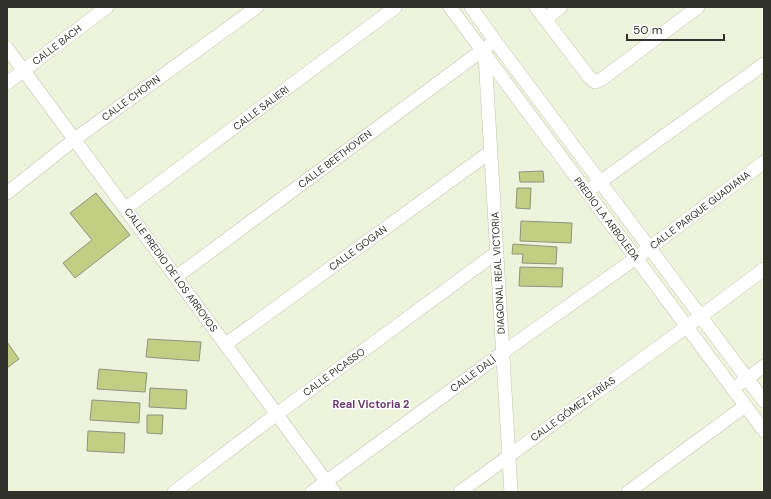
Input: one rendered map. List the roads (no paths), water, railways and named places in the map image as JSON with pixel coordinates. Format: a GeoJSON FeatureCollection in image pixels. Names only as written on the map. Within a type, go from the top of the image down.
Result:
{"type":"FeatureCollection","features":[{"type":"Feature","properties":{"kind":"street","name":"CALLE BACH"},"geometry":{"type":"LineString","coordinates":[[7,83],[107,7]]}},
{"type":"Feature","properties":{"kind":"street","name":"CALLE CHOPIN"},"geometry":{"type":"LineString","coordinates":[[9,187],[257,7]]}},
{"type":"Feature","properties":{"kind":"street","name":"CALLE SALIERI"},"geometry":{"type":"LineString","coordinates":[[126,208],[396,7]]}},
{"type":"Feature","properties":{"kind":"street","name":"PREDIO LA ARBOLEDA"},"geometry":{"type":"LineString","coordinates":[[450,7],[764,431]]}},
{"type":"Feature","properties":{"kind":"street","name":"PREDIO LA ARBOLEDA"},"geometry":{"type":"LineString","coordinates":[[471,7],[764,401]]}},
{"type":"Feature","properties":{"kind":"street"},"geometry":{"type":"LineString","coordinates":[[536,7],[589,77],[595,82],[602,79],[698,7]]}},
{"type":"Feature","properties":{"kind":"street"},"geometry":{"type":"LineString","coordinates":[[545,19],[561,7]]}},
{"type":"Feature","properties":{"kind":"street","name":"CALLE BEETHOVEN"},"geometry":{"type":"LineString","coordinates":[[176,277],[483,52],[495,40]]}},
{"type":"Feature","properties":{"kind":"street","name":"CALLE PREDIO DE LOS ARROYOS"},"geometry":{"type":"LineString","coordinates":[[7,48],[334,492]]}},
{"type":"Feature","properties":{"kind":"street","name":"DIAGONAL REAL VICTORIA"},"geometry":{"type":"LineString","coordinates":[[483,52],[511,492]]}},
{"type":"Feature","properties":{"kind":"street"},"geometry":{"type":"LineString","coordinates":[[586,191],[764,64]]}},
{"type":"Feature","properties":{"kind":"street","name":"CALLE GOGAN"},"geometry":{"type":"LineString","coordinates":[[226,344],[490,152]]}},
{"type":"Feature","properties":{"kind":"street","name":"CALLE PARQUE GUADIANA"},"geometry":{"type":"LineString","coordinates":[[636,258],[764,162]]}},
{"type":"Feature","properties":{"kind":"street","name":"CALLE PICASSO"},"geometry":{"type":"LineString","coordinates":[[174,492],[277,414],[496,254]]}},
{"type":"Feature","properties":{"kind":"street","name":"CALLE DALÍ"},"geometry":{"type":"LineString","coordinates":[[312,492],[502,353],[636,258]]}},
{"type":"Feature","properties":{"kind":"street","name":"CALLE GÓMEZ FARÍAS"},"geometry":{"type":"LineString","coordinates":[[460,492],[701,317],[764,269]]}},
{"type":"Feature","properties":{"kind":"street"},"geometry":{"type":"LineString","coordinates":[[733,389],[764,366]]}},
{"type":"Feature","properties":{"kind":"street"},"geometry":{"type":"LineString","coordinates":[[628,492],[745,406]]}},
{"type":"Feature","properties":{"kind":"district","name":"Real Victoria 2"},"geometry":{"type":"Point","coordinates":[371,404]}}]}
